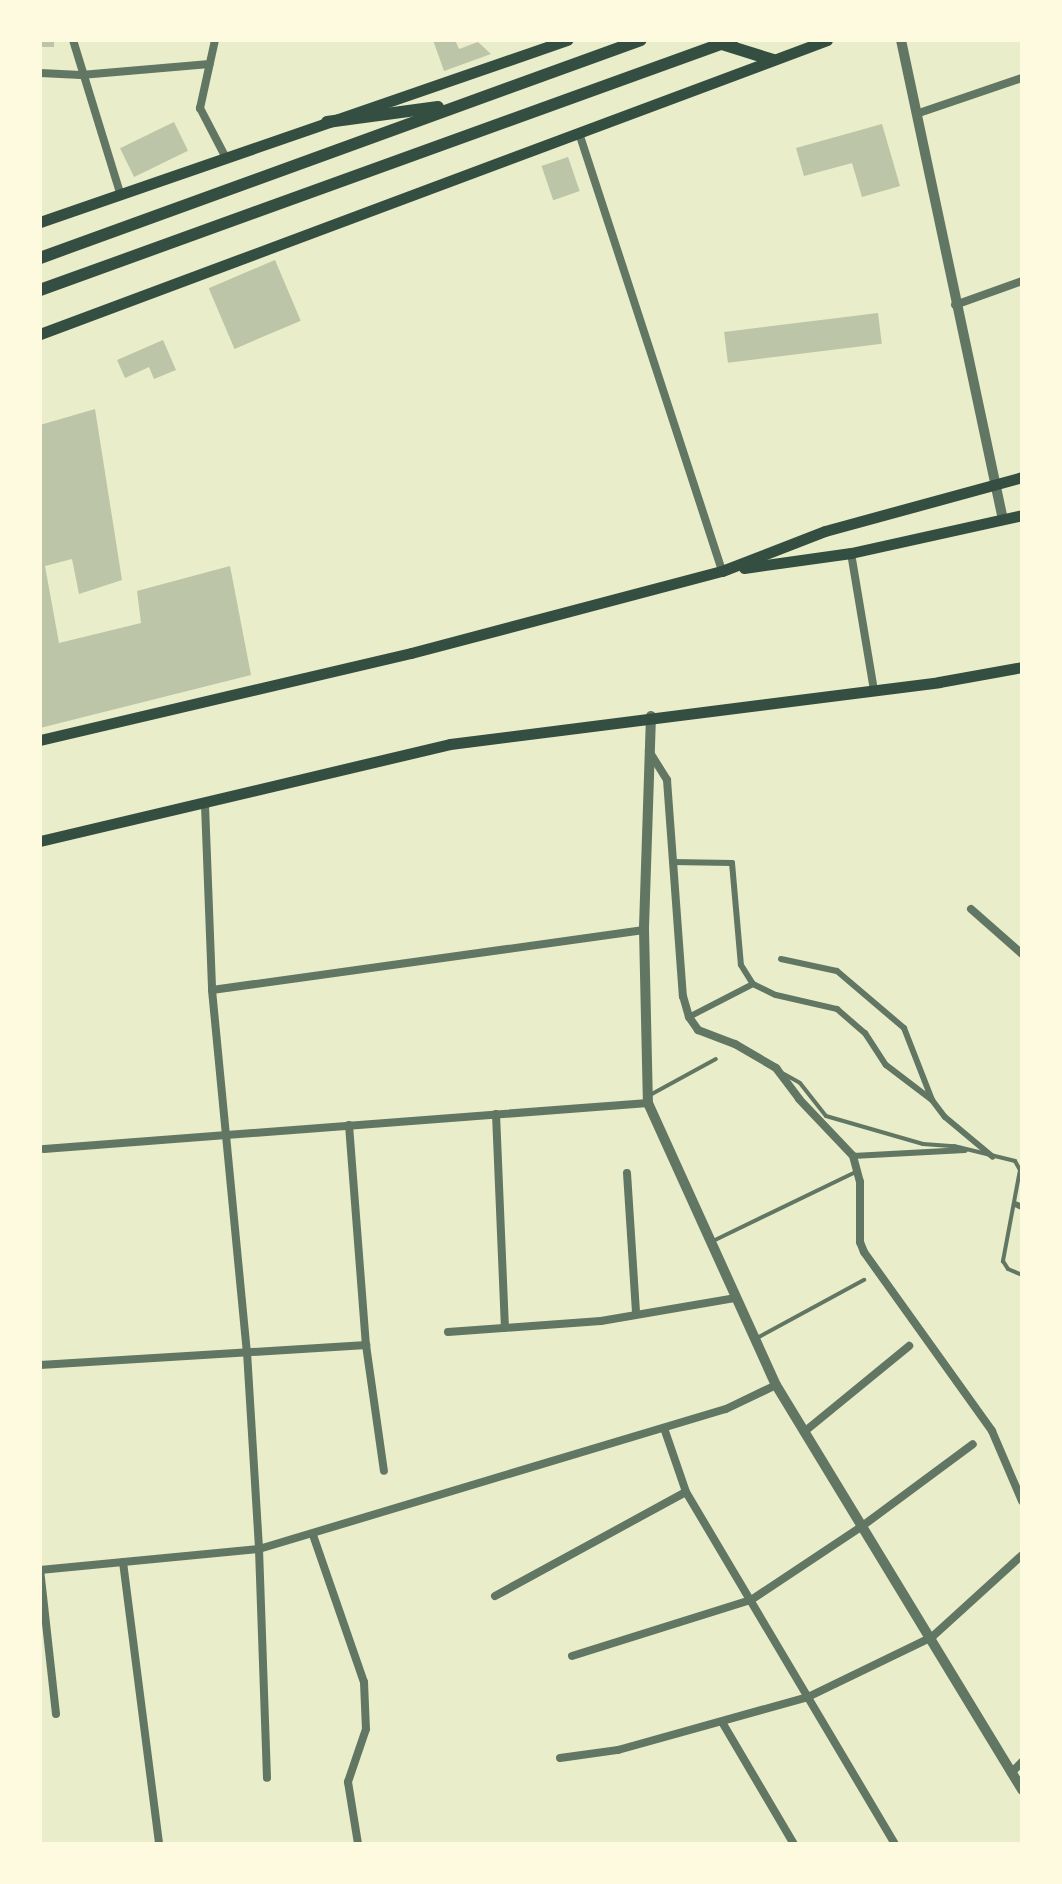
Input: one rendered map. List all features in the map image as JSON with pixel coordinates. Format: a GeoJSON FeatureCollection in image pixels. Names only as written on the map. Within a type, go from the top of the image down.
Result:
{"type":"FeatureCollection","features":[{"type":"Feature","properties":{"kind":"highway"},"geometry":{"type":"LineString","coordinates":[[40,258],[641,40]]}},
{"type":"Feature","properties":{"kind":"highway"},"geometry":{"type":"LineString","coordinates":[[40,290],[727,42],[773,60]]}},
{"type":"Feature","properties":{"kind":"highway"},"geometry":{"type":"LineString","coordinates":[[327,122],[373,118],[473,101]]}},
{"type":"Feature","properties":{"kind":"main road"},"geometry":{"type":"LineString","coordinates":[[40,222],[567,40]]}},
{"type":"Feature","properties":{"kind":"main road"},"geometry":{"type":"LineString","coordinates":[[40,334],[827,40]]}},
{"type":"Feature","properties":{"kind":"main road"},"geometry":{"type":"LineString","coordinates":[[40,740],[411,653],[722,571],[825,531],[1022,477]]}},
{"type":"Feature","properties":{"kind":"main road"},"geometry":{"type":"LineString","coordinates":[[722,571],[851,553],[1022,515]]}},
{"type":"Feature","properties":{"kind":"main road"},"geometry":{"type":"LineString","coordinates":[[40,841],[205,805],[450,744],[874,690],[1022,667]]}},
{"type":"Feature","properties":{"kind":"street"},"geometry":{"type":"LineString","coordinates":[[73,40],[81,75],[120,193]]}},
{"type":"Feature","properties":{"kind":"street"},"geometry":{"type":"LineString","coordinates":[[215,40],[200,108],[225,156]]}},
{"type":"Feature","properties":{"kind":"street"},"geometry":{"type":"LineString","coordinates":[[901,40],[955,305],[1003,518]]}},
{"type":"Feature","properties":{"kind":"street"},"geometry":{"type":"LineString","coordinates":[[40,73],[81,75],[210,64]]}},
{"type":"Feature","properties":{"kind":"street"},"geometry":{"type":"LineString","coordinates":[[916,114],[1022,78]]}},
{"type":"Feature","properties":{"kind":"street"},"geometry":{"type":"LineString","coordinates":[[579,133],[722,571]]}},
{"type":"Feature","properties":{"kind":"street"},"geometry":{"type":"LineString","coordinates":[[955,305],[1022,281]]}},
{"type":"Feature","properties":{"kind":"street"},"geometry":{"type":"LineString","coordinates":[[851,553],[874,690]]}},
{"type":"Feature","properties":{"kind":"street"},"geometry":{"type":"LineString","coordinates":[[651,716],[644,930],[648,1099],[776,1385],[861,1527],[932,1637],[1022,1790]]}},
{"type":"Feature","properties":{"kind":"street"},"geometry":{"type":"LineString","coordinates":[[649,750],[667,780],[683,996],[689,1017],[698,1030],[735,1044],[776,1068],[799,1099],[853,1156],[859,1171],[860,1242],[864,1252],[992,1431],[1022,1501]]}},
{"type":"Feature","properties":{"kind":"street"},"geometry":{"type":"LineString","coordinates":[[205,805],[212,990],[247,1352],[259,1549],[267,1778]]}},
{"type":"Feature","properties":{"kind":"street"},"geometry":{"type":"LineString","coordinates":[[672,862],[732,863],[741,965],[753,984],[776,995],[837,1009],[865,1033],[886,1065],[932,1100],[945,1117],[993,1157]]}},
{"type":"Feature","properties":{"kind":"street"},"geometry":{"type":"LineString","coordinates":[[971,909],[1020,948]]}},
{"type":"Feature","properties":{"kind":"street"},"geometry":{"type":"LineString","coordinates":[[212,990],[644,930]]}},
{"type":"Feature","properties":{"kind":"street"},"geometry":{"type":"LineString","coordinates":[[781,959],[837,971],[904,1028],[932,1100]]}},
{"type":"Feature","properties":{"kind":"street"},"geometry":{"type":"LineString","coordinates":[[689,1017],[753,984]]}},
{"type":"Feature","properties":{"kind":"street"},"geometry":{"type":"LineString","coordinates":[[44,1149],[496,1114],[648,1099]]}},
{"type":"Feature","properties":{"kind":"street"},"geometry":{"type":"LineString","coordinates":[[496,1114],[505,1328]]}},
{"type":"Feature","properties":{"kind":"street"},"geometry":{"type":"LineString","coordinates":[[349,1125],[366,1345],[384,1471]]}},
{"type":"Feature","properties":{"kind":"street"},"geometry":{"type":"LineString","coordinates":[[853,1156],[965,1150]]}},
{"type":"Feature","properties":{"kind":"street"},"geometry":{"type":"LineString","coordinates":[[627,1173],[636,1314]]}},
{"type":"Feature","properties":{"kind":"street"},"geometry":{"type":"LineString","coordinates":[[448,1332],[636,1314],[736,1298]]}},
{"type":"Feature","properties":{"kind":"street"},"geometry":{"type":"LineString","coordinates":[[40,1365],[366,1345]]}},
{"type":"Feature","properties":{"kind":"street"},"geometry":{"type":"LineString","coordinates":[[804,1432],[909,1346]]}},
{"type":"Feature","properties":{"kind":"street"},"geometry":{"type":"LineString","coordinates":[[56,1714],[40,1570],[259,1549],[726,1409],[776,1385]]}},
{"type":"Feature","properties":{"kind":"street"},"geometry":{"type":"LineString","coordinates":[[664,1428],[686,1492],[895,1844]]}},
{"type":"Feature","properties":{"kind":"street"},"geometry":{"type":"LineString","coordinates":[[572,1656],[751,1600],[861,1527],[973,1444]]}},
{"type":"Feature","properties":{"kind":"street"},"geometry":{"type":"LineString","coordinates":[[495,1596],[686,1492]]}},
{"type":"Feature","properties":{"kind":"street"},"geometry":{"type":"LineString","coordinates":[[313,1535],[364,1682],[366,1729],[348,1782],[358,1844]]}},
{"type":"Feature","properties":{"kind":"street"},"geometry":{"type":"LineString","coordinates":[[560,1758],[618,1750],[808,1697],[932,1637],[1022,1555]]}},
{"type":"Feature","properties":{"kind":"street"},"geometry":{"type":"LineString","coordinates":[[123,1562],[159,1844]]}},
{"type":"Feature","properties":{"kind":"street"},"geometry":{"type":"LineString","coordinates":[[722,1722],[794,1844]]}},
{"type":"Feature","properties":{"kind":"street"},"geometry":{"type":"LineString","coordinates":[[1011,1773],[1022,1762]]}},
{"type":"Feature","properties":{"kind":"lane"},"geometry":{"type":"LineString","coordinates":[[648,1099],[716,1059]]}},
{"type":"Feature","properties":{"kind":"lane"},"geometry":{"type":"LineString","coordinates":[[776,1068],[800,1083],[826,1116],[923,1144],[1015,1161],[1020,1170],[1018,1206],[1003,1261],[1008,1269],[1022,1275]]}},
{"type":"Feature","properties":{"kind":"lane"},"geometry":{"type":"LineString","coordinates":[[711,1242],[859,1171]]}},
{"type":"Feature","properties":{"kind":"lane"},"geometry":{"type":"LineString","coordinates":[[755,1339],[864,1280]]}},
{"type":"Feature","properties":{"kind":"building"},"geometry":{"type":"Polygon","coordinates":[[[40,40],[54,40],[54,47],[40,47],[40,40]]]}},
{"type":"Feature","properties":{"kind":"building"},"geometry":{"type":"Polygon","coordinates":[[[433,40],[455,40],[459,49],[478,42],[491,54],[444,71],[433,40]]]}},
{"type":"Feature","properties":{"kind":"building"},"geometry":{"type":"Polygon","coordinates":[[[174,122],[188,151],[134,177],[120,148],[174,122]]]}},
{"type":"Feature","properties":{"kind":"building"},"geometry":{"type":"Polygon","coordinates":[[[882,124],[900,186],[862,197],[852,163],[804,176],[796,148],[882,124]]]}},
{"type":"Feature","properties":{"kind":"building"},"geometry":{"type":"Polygon","coordinates":[[[568,157],[580,191],[553,200],[542,166],[568,157]]]}},
{"type":"Feature","properties":{"kind":"building"},"geometry":{"type":"Polygon","coordinates":[[[275,260],[301,321],[235,349],[209,288],[275,260]]]}},
{"type":"Feature","properties":{"kind":"building"},"geometry":{"type":"Polygon","coordinates":[[[878,313],[882,344],[728,363],[724,332],[878,313]]]}},
{"type":"Feature","properties":{"kind":"building"},"geometry":{"type":"Polygon","coordinates":[[[163,340],[176,370],[154,379],[149,367],[125,378],[117,360],[163,340]]]}},
{"type":"Feature","properties":{"kind":"building"},"geometry":{"type":"Polygon","coordinates":[[[95,409],[122,580],[79,594],[72,559],[45,566],[59,643],[141,623],[137,591],[230,566],[251,675],[40,728],[40,425],[95,409]]]}}]}
